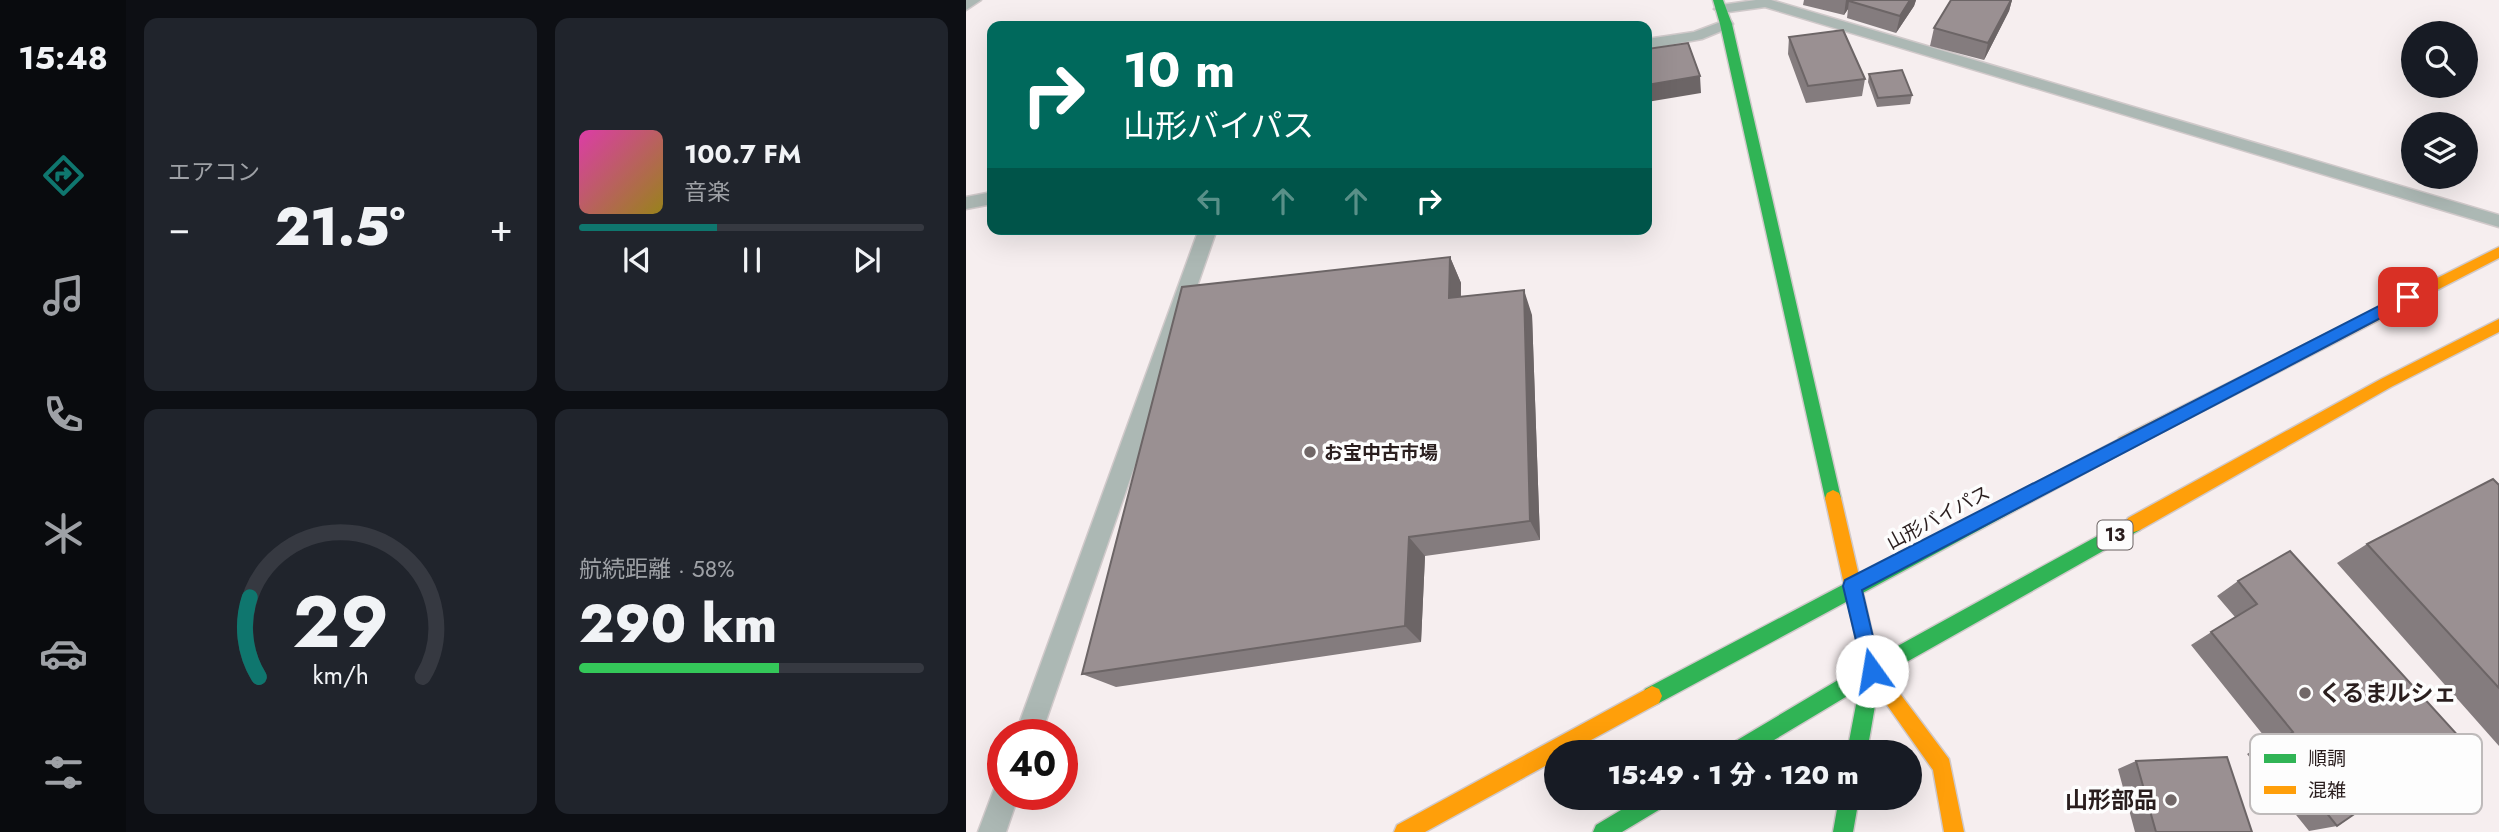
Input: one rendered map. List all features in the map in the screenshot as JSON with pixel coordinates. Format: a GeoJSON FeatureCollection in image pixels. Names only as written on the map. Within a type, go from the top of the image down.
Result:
{"type":"FeatureCollection","features":[{"type":"Feature","properties":{"kind":"main road"},"geometry":{"type":"LineString","coordinates":[[1722,11],[1872,671],[1942,766],[1954,832]]}},
{"type":"Feature","properties":{"kind":"main road","name":"山形バイパス"},"geometry":{"type":"LineString","coordinates":[[1404,832],[1852,586],[2339,331],[2499,252]]}},
{"type":"Feature","properties":{"kind":"main road","name":"13"},"geometry":{"type":"LineString","coordinates":[[1756,740],[1872,671],[2386,383],[2499,325]]}},
{"type":"Feature","properties":{"kind":"main road"},"geometry":{"type":"LineString","coordinates":[[1859,740],[1872,671]]}},
{"type":"Feature","properties":{"kind":"main road"},"geometry":{"type":"LineString","coordinates":[[1603,832],[1640,810]]}},
{"type":"Feature","properties":{"kind":"main road"},"geometry":{"type":"LineString","coordinates":[[1843,832],[1847,810]]}},
{"type":"Feature","properties":{"kind":"lane"},"geometry":{"type":"LineString","coordinates":[[966,6],[974,0]]}},
{"type":"Feature","properties":{"kind":"lane"},"geometry":{"type":"LineString","coordinates":[[1652,43],[1697,36],[1722,11],[1768,1],[2499,221]]}},
{"type":"Feature","properties":{"kind":"lane"},"geometry":{"type":"LineString","coordinates":[[966,203],[987,199]]}},
{"type":"Feature","properties":{"kind":"lane"},"geometry":{"type":"LineString","coordinates":[[1034,719],[1206,235]]}},
{"type":"Feature","properties":{"kind":"lane"},"geometry":{"type":"LineString","coordinates":[[992,832],[1000,810]]}},
{"type":"Feature","properties":{"kind":"building"},"geometry":{"type":"Polygon","coordinates":[[[1850,0],[1910,0],[1900,16],[1850,0]]]}},
{"type":"Feature","properties":{"kind":"building"},"geometry":{"type":"Polygon","coordinates":[[[1951,0],[2011,0],[1988,43],[1934,28],[1951,0]]]}},
{"type":"Feature","properties":{"kind":"building"},"geometry":{"type":"Polygon","coordinates":[[[1843,30],[1865,79],[1808,86],[1789,37],[1843,30]]]}},
{"type":"Feature","properties":{"kind":"building"},"geometry":{"type":"Polygon","coordinates":[[[1688,43],[1700,76],[1652,84],[1652,48],[1688,43]]]}},
{"type":"Feature","properties":{"kind":"building"},"geometry":{"type":"Polygon","coordinates":[[[1902,70],[1912,95],[1878,98],[1869,74],[1902,70]]]}},
{"type":"Feature","properties":{"kind":"building"},"geometry":{"type":"Polygon","coordinates":[[[1450,257],[1449,298],[1524,290],[1530,521],[1409,537],[1405,626],[1082,674],[1182,287],[1450,257]]]}},
{"type":"Feature","properties":{"kind":"building"},"geometry":{"type":"Polygon","coordinates":[[[2493,479],[2499,485],[2499,688],[2367,544],[2493,479]]]}},
{"type":"Feature","properties":{"kind":"building"},"geometry":{"type":"Polygon","coordinates":[[[2290,551],[2457,734],[2290,734],[2293,732],[2211,632],[2257,604],[2238,581],[2290,551]]]}},
{"type":"Feature","properties":{"kind":"building","name":"山形部品"},"geometry":{"type":"Polygon","coordinates":[[[2227,757],[2252,832],[2156,832],[2136,761],[2227,757]]]}},
{"type":"Feature","properties":{"kind":"building"},"geometry":{"type":"Polygon","coordinates":[[[2327,814],[2354,814],[2337,826],[2327,814]]]}},
{"type":"Feature","properties":{"kind":"traffic: fast"},"geometry":{"type":"LineString","coordinates":[[1718,0],[1726,24],[1833,498]]}},
{"type":"Feature","properties":{"kind":"traffic: fast"},"geometry":{"type":"LineString","coordinates":[[1652,696],[2125,443]]}},
{"type":"Feature","properties":{"kind":"traffic: fast"},"geometry":{"type":"LineString","coordinates":[[1756,740],[1872,671],[2134,524]]}},
{"type":"Feature","properties":{"kind":"traffic: fast"},"geometry":{"type":"LineString","coordinates":[[1859,740],[1872,671]]}},
{"type":"Feature","properties":{"kind":"traffic: fast"},"geometry":{"type":"LineString","coordinates":[[1603,832],[1640,810]]}},
{"type":"Feature","properties":{"kind":"traffic: fast"},"geometry":{"type":"LineString","coordinates":[[1843,832],[1847,810]]}},
{"type":"Feature","properties":{"kind":"traffic: slow"},"geometry":{"type":"LineString","coordinates":[[2125,443],[2499,252]]}},
{"type":"Feature","properties":{"kind":"traffic: slow"},"geometry":{"type":"LineString","coordinates":[[2134,524],[2386,383],[2499,325]]}},
{"type":"Feature","properties":{"kind":"traffic: slow"},"geometry":{"type":"LineString","coordinates":[[1833,498],[1872,671],[1942,766],[1954,832]]}},
{"type":"Feature","properties":{"kind":"traffic: slow"},"geometry":{"type":"LineString","coordinates":[[1404,832],[1652,696]]}},
{"type":"Feature","properties":{"kind":"place","name":"お宝中古市場"},"geometry":{"type":"Point","coordinates":[1310,452]}},
{"type":"Feature","properties":{"kind":"place","name":"くるまルシェ"},"geometry":{"type":"Point","coordinates":[2305,693]}},
{"type":"Feature","properties":{"kind":"place","name":"山形部品"},"geometry":{"type":"Point","coordinates":[2171,800]}},
{"type":"Feature","properties":{"kind":"route"},"geometry":{"type":"LineString","coordinates":[[1872,671],[1852,586],[2408,297]]}}]}
